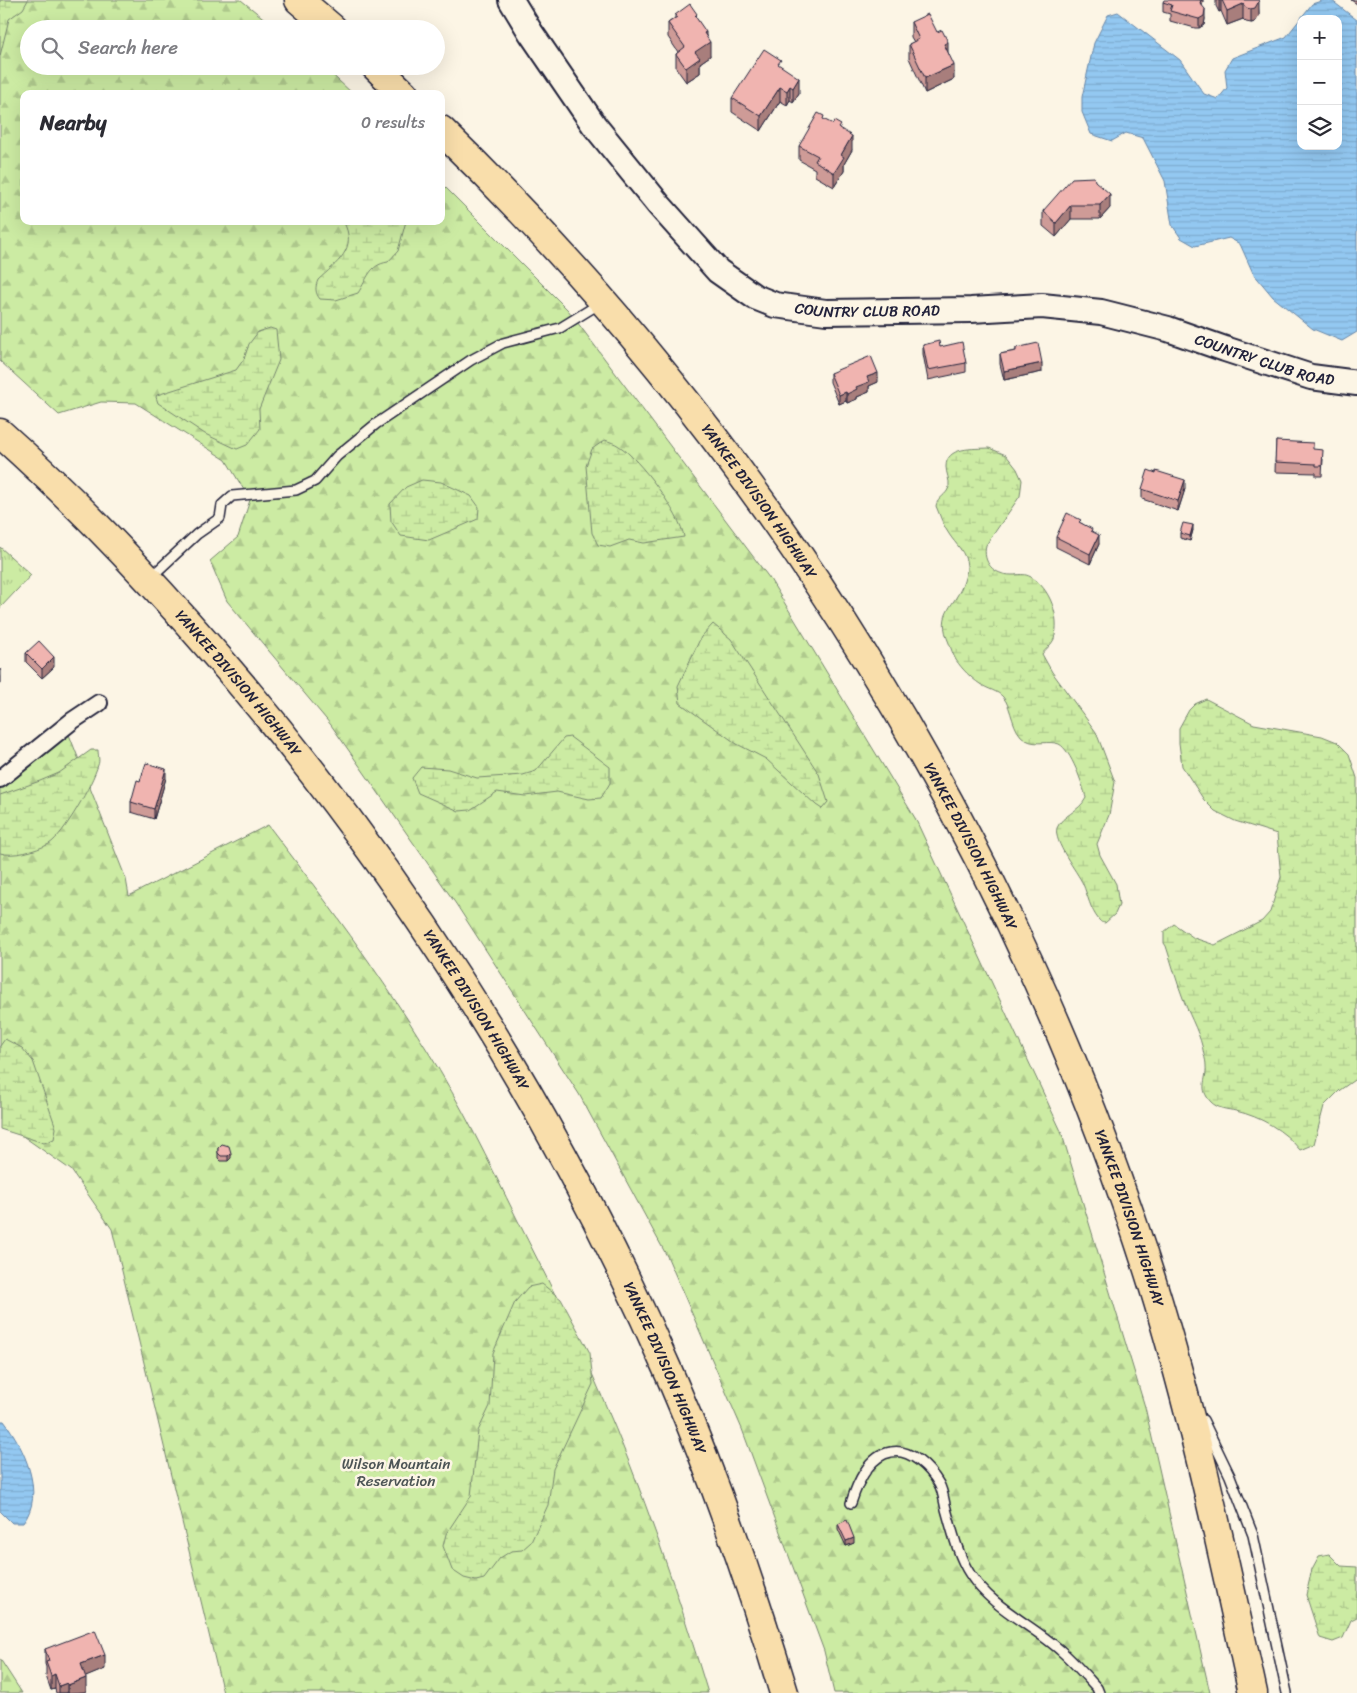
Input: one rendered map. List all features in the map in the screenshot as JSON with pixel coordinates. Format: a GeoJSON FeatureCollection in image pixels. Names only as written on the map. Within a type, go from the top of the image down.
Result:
{"type":"FeatureCollection","features":[{"type":"Feature","properties":{"kind":"highway"},"geometry":{"type":"LineString","coordinates":[[299,0],[322,20]]}},
{"type":"Feature","properties":{"kind":"highway"},"geometry":{"type":"LineString","coordinates":[[384,75],[400,90]]}},
{"type":"Feature","properties":{"kind":"highway","name":"YANKEE DIVISION HIGHWAY"},"geometry":{"type":"LineString","coordinates":[[445,134],[534,224],[604,302],[704,425],[793,546],[869,663],[940,784],[1004,908],[1051,1012],[1084,1091],[1132,1224],[1176,1365],[1209,1493],[1253,1693]]}},
{"type":"Feature","properties":{"kind":"highway","name":"YANKEE DIVISION HIGHWAY"},"geometry":{"type":"LineString","coordinates":[[0,433],[52,481],[148,579],[258,703],[376,857],[424,925],[468,993],[552,1135],[615,1257],[672,1381],[733,1537],[760,1614],[784,1693]]}},
{"type":"Feature","properties":{"kind":"street","name":"COUNTRY CLUB ROAD"},"geometry":{"type":"LineString","coordinates":[[511,0],[531,33],[594,125],[659,205],[718,271],[755,297],[774,305],[826,312],[971,310],[1042,306],[1101,312],[1168,329],[1311,377],[1357,383]]}},
{"type":"Feature","properties":{"kind":"street"},"geometry":{"type":"LineString","coordinates":[[0,779],[72,721],[98,703]]}},
{"type":"Feature","properties":{"kind":"lane"},"geometry":{"type":"LineString","coordinates":[[148,579],[197,534],[220,518],[222,505],[232,496],[296,490],[314,481],[337,456],[376,424],[471,360],[503,343],[560,328],[604,302]]}},
{"type":"Feature","properties":{"kind":"lane"},"geometry":{"type":"LineString","coordinates":[[1176,1365],[1230,1476],[1250,1525],[1256,1545],[1287,1693]]}},
{"type":"Feature","properties":{"kind":"lane"},"geometry":{"type":"LineString","coordinates":[[851,1503],[857,1484],[870,1466],[883,1454],[894,1451],[909,1453],[928,1469],[939,1484],[954,1538],[970,1574],[991,1598],[1060,1649],[1097,1688],[1099,1693]]}},
{"type":"Feature","properties":{"kind":"green space"},"geometry":{"type":"Polygon","coordinates":[[[0,0],[241,0],[266,20],[20,20],[20,75],[333,75],[349,90],[20,90],[20,225],[445,225],[445,187],[568,310],[770,579],[915,818],[1061,1131],[1145,1407],[1210,1693],[834,1693],[824,1651],[742,1429],[668,1258],[579,1094],[456,904],[331,725],[227,601],[210,561],[238,537],[250,500],[226,460],[136,403],[101,402],[59,415],[0,361],[0,0]]]}},
{"type":"Feature","properties":{"kind":"green space"},"geometry":{"type":"Polygon","coordinates":[[[0,0],[28,0],[23,9],[9,19],[0,56],[0,0]]]}},
{"type":"Feature","properties":{"kind":"green space"},"geometry":{"type":"Polygon","coordinates":[[[345,225],[405,225],[398,251],[388,262],[373,269],[358,293],[336,300],[320,299],[317,294],[316,285],[318,280],[343,255],[347,247],[347,231],[345,225]]]}},
{"type":"Feature","properties":{"kind":"green space"},"geometry":{"type":"Polygon","coordinates":[[[270,328],[276,330],[279,360],[259,409],[260,429],[247,445],[237,449],[205,434],[158,403],[157,395],[236,370],[244,359],[249,344],[258,332],[270,328]]]}},
{"type":"Feature","properties":{"kind":"green space"},"geometry":{"type":"Polygon","coordinates":[[[605,440],[627,452],[648,474],[675,515],[684,537],[644,543],[629,540],[610,547],[598,545],[592,533],[586,466],[592,449],[605,440]]]}},
{"type":"Feature","properties":{"kind":"green space"},"geometry":{"type":"Polygon","coordinates":[[[989,448],[1006,455],[1017,469],[1022,480],[1020,496],[986,545],[986,557],[991,567],[1000,573],[1031,577],[1044,588],[1055,613],[1056,631],[1053,641],[1042,654],[1052,672],[1096,732],[1115,782],[1109,815],[1097,844],[1100,855],[1116,884],[1119,905],[1115,914],[1105,923],[1099,920],[1093,911],[1083,884],[1062,848],[1057,834],[1059,824],[1079,807],[1086,798],[1072,760],[1059,744],[1034,743],[1021,736],[1017,731],[1003,697],[980,684],[964,670],[955,658],[945,632],[945,616],[960,590],[967,572],[965,557],[943,524],[936,506],[949,487],[946,467],[947,460],[951,455],[962,450],[989,448]]]}},
{"type":"Feature","properties":{"kind":"green space"},"geometry":{"type":"Polygon","coordinates":[[[422,480],[441,482],[471,496],[479,507],[478,519],[429,540],[401,536],[391,521],[390,504],[406,487],[422,480]]]}},
{"type":"Feature","properties":{"kind":"green space"},"geometry":{"type":"Polygon","coordinates":[[[0,547],[31,575],[0,608],[0,547]]]}},
{"type":"Feature","properties":{"kind":"green space"},"geometry":{"type":"Polygon","coordinates":[[[713,624],[731,639],[819,774],[828,802],[822,809],[766,759],[737,744],[680,703],[678,686],[701,637],[713,624]]]}},
{"type":"Feature","properties":{"kind":"green space"},"geometry":{"type":"Polygon","coordinates":[[[1206,699],[1254,724],[1322,736],[1337,742],[1349,754],[1357,778],[1357,1078],[1340,1090],[1324,1106],[1314,1144],[1300,1150],[1287,1136],[1271,1125],[1245,1114],[1217,1106],[1207,1097],[1204,1088],[1206,1065],[1203,1048],[1181,994],[1164,943],[1164,932],[1174,924],[1194,938],[1215,945],[1262,921],[1270,912],[1281,877],[1277,834],[1235,821],[1215,811],[1204,800],[1182,766],[1179,728],[1189,710],[1195,704],[1206,699]]]}},
{"type":"Feature","properties":{"kind":"green space","name":"Wilson Mountain Reservation"},"geometry":{"type":"Polygon","coordinates":[[[68,732],[126,879],[129,896],[268,825],[390,992],[463,1112],[581,1348],[645,1503],[672,1579],[708,1693],[223,1693],[112,1229],[71,1170],[0,1120],[0,788],[68,732]]]}},
{"type":"Feature","properties":{"kind":"green space"},"geometry":{"type":"Polygon","coordinates":[[[570,737],[610,767],[610,783],[601,798],[589,799],[557,792],[525,796],[497,792],[470,810],[459,811],[418,793],[412,778],[421,767],[448,769],[477,778],[523,775],[536,771],[564,738],[570,737]]]}},
{"type":"Feature","properties":{"kind":"green space"},"geometry":{"type":"Polygon","coordinates":[[[91,750],[98,750],[99,762],[95,773],[70,820],[55,839],[49,844],[31,851],[18,854],[0,853],[0,795],[59,773],[91,750]]]}},
{"type":"Feature","properties":{"kind":"green space"},"geometry":{"type":"Polygon","coordinates":[[[5,1039],[22,1048],[33,1061],[56,1128],[54,1139],[44,1143],[0,1129],[0,1046],[5,1039]]]}},
{"type":"Feature","properties":{"kind":"green space"},"geometry":{"type":"Polygon","coordinates":[[[542,1284],[561,1299],[590,1353],[593,1384],[553,1469],[548,1505],[531,1542],[522,1550],[511,1551],[500,1558],[484,1579],[476,1581],[464,1578],[452,1570],[443,1546],[446,1534],[471,1496],[478,1431],[490,1406],[493,1353],[515,1302],[528,1287],[542,1284]]]}},
{"type":"Feature","properties":{"kind":"green space"},"geometry":{"type":"Polygon","coordinates":[[[1329,1554],[1341,1566],[1357,1567],[1357,1617],[1351,1620],[1343,1638],[1333,1642],[1320,1638],[1306,1595],[1312,1569],[1319,1556],[1329,1554]]]}},
{"type":"Feature","properties":{"kind":"green space"},"geometry":{"type":"Polygon","coordinates":[[[0,1659],[22,1693],[0,1693],[0,1659]]]}},
{"type":"Feature","properties":{"kind":"water"},"geometry":{"type":"Polygon","coordinates":[[[1331,0],[1357,20],[1357,332],[1342,341],[1313,329],[1273,297],[1253,273],[1240,244],[1229,238],[1195,246],[1181,238],[1172,225],[1165,181],[1143,138],[1126,133],[1112,141],[1091,134],[1082,112],[1082,97],[1094,43],[1108,15],[1118,12],[1180,60],[1204,94],[1218,99],[1227,88],[1225,70],[1232,58],[1286,37],[1297,23],[1297,150],[1342,150],[1342,15],[1303,15],[1312,4],[1331,0]]]}},
{"type":"Feature","properties":{"kind":"water"},"geometry":{"type":"Polygon","coordinates":[[[0,1421],[4,1421],[12,1432],[30,1471],[33,1498],[30,1511],[23,1523],[12,1523],[0,1511],[0,1421]]]}},
{"type":"Feature","properties":{"kind":"building"},"geometry":{"type":"Polygon","coordinates":[[[1164,0],[1201,0],[1200,3],[1205,9],[1204,16],[1199,19],[1170,11],[1172,5],[1163,2],[1164,0]]]}},
{"type":"Feature","properties":{"kind":"building"},"geometry":{"type":"Polygon","coordinates":[[[1222,0],[1259,1],[1255,8],[1246,8],[1243,4],[1227,11],[1222,0]]]}},
{"type":"Feature","properties":{"kind":"building"},"geometry":{"type":"Polygon","coordinates":[[[690,4],[697,14],[695,16],[706,32],[704,33],[710,42],[695,52],[700,58],[686,68],[676,54],[685,47],[668,23],[690,4]]]}},
{"type":"Feature","properties":{"kind":"building"},"geometry":{"type":"Polygon","coordinates":[[[928,14],[937,32],[942,30],[948,42],[944,44],[954,65],[925,78],[909,44],[919,39],[911,22],[928,14]]]}},
{"type":"Feature","properties":{"kind":"building"},"geometry":{"type":"Polygon","coordinates":[[[764,49],[781,60],[778,64],[799,78],[793,88],[790,86],[787,91],[780,87],[761,116],[732,98],[764,49]]]}},
{"type":"Feature","properties":{"kind":"building"},"geometry":{"type":"Polygon","coordinates":[[[818,113],[824,116],[823,119],[833,124],[834,121],[841,125],[839,128],[852,136],[841,155],[844,157],[834,173],[815,161],[818,156],[799,146],[818,113]]]}},
{"type":"Feature","properties":{"kind":"building"},"geometry":{"type":"Polygon","coordinates":[[[1094,177],[1095,181],[1110,194],[1100,205],[1071,205],[1056,223],[1043,211],[1072,178],[1094,177]]]}},
{"type":"Feature","properties":{"kind":"building"},"geometry":{"type":"Polygon","coordinates":[[[939,341],[940,347],[962,342],[966,363],[928,370],[923,345],[939,341]]]}},
{"type":"Feature","properties":{"kind":"building"},"geometry":{"type":"Polygon","coordinates":[[[1038,343],[1042,363],[1004,371],[1000,354],[1016,351],[1016,348],[1038,343]]]}},
{"type":"Feature","properties":{"kind":"building"},"geometry":{"type":"Polygon","coordinates":[[[871,356],[878,373],[867,377],[869,382],[856,387],[857,389],[847,394],[846,392],[839,395],[830,373],[871,356]]]}},
{"type":"Feature","properties":{"kind":"building"},"geometry":{"type":"Polygon","coordinates":[[[1276,441],[1313,443],[1313,449],[1323,450],[1322,466],[1275,462],[1276,441]]]}},
{"type":"Feature","properties":{"kind":"building"},"geometry":{"type":"Polygon","coordinates":[[[1148,470],[1185,480],[1178,501],[1142,489],[1148,470]]]}},
{"type":"Feature","properties":{"kind":"building"},"geometry":{"type":"Polygon","coordinates":[[[1067,513],[1081,520],[1079,522],[1099,535],[1090,554],[1056,537],[1067,513]]]}},
{"type":"Feature","properties":{"kind":"building"},"geometry":{"type":"Polygon","coordinates":[[[1183,523],[1193,525],[1190,536],[1180,533],[1183,523]]]}},
{"type":"Feature","properties":{"kind":"building"},"geometry":{"type":"Polygon","coordinates":[[[39,641],[54,657],[42,669],[26,653],[39,641]]]}},
{"type":"Feature","properties":{"kind":"building"},"geometry":{"type":"Polygon","coordinates":[[[146,763],[166,769],[154,809],[131,802],[137,780],[140,781],[146,763]]]}},
{"type":"Feature","properties":{"kind":"building"},"geometry":{"type":"Polygon","coordinates":[[[222,1144],[229,1146],[231,1153],[228,1156],[221,1156],[218,1153],[218,1148],[222,1144]]]}},
{"type":"Feature","properties":{"kind":"building"},"geometry":{"type":"Polygon","coordinates":[[[847,1520],[854,1538],[846,1541],[838,1524],[847,1520]]]}},
{"type":"Feature","properties":{"kind":"building"},"geometry":{"type":"Polygon","coordinates":[[[95,1630],[105,1655],[81,1664],[86,1678],[68,1685],[67,1683],[59,1686],[55,1674],[51,1676],[46,1662],[49,1661],[45,1649],[95,1630]]]}}]}
